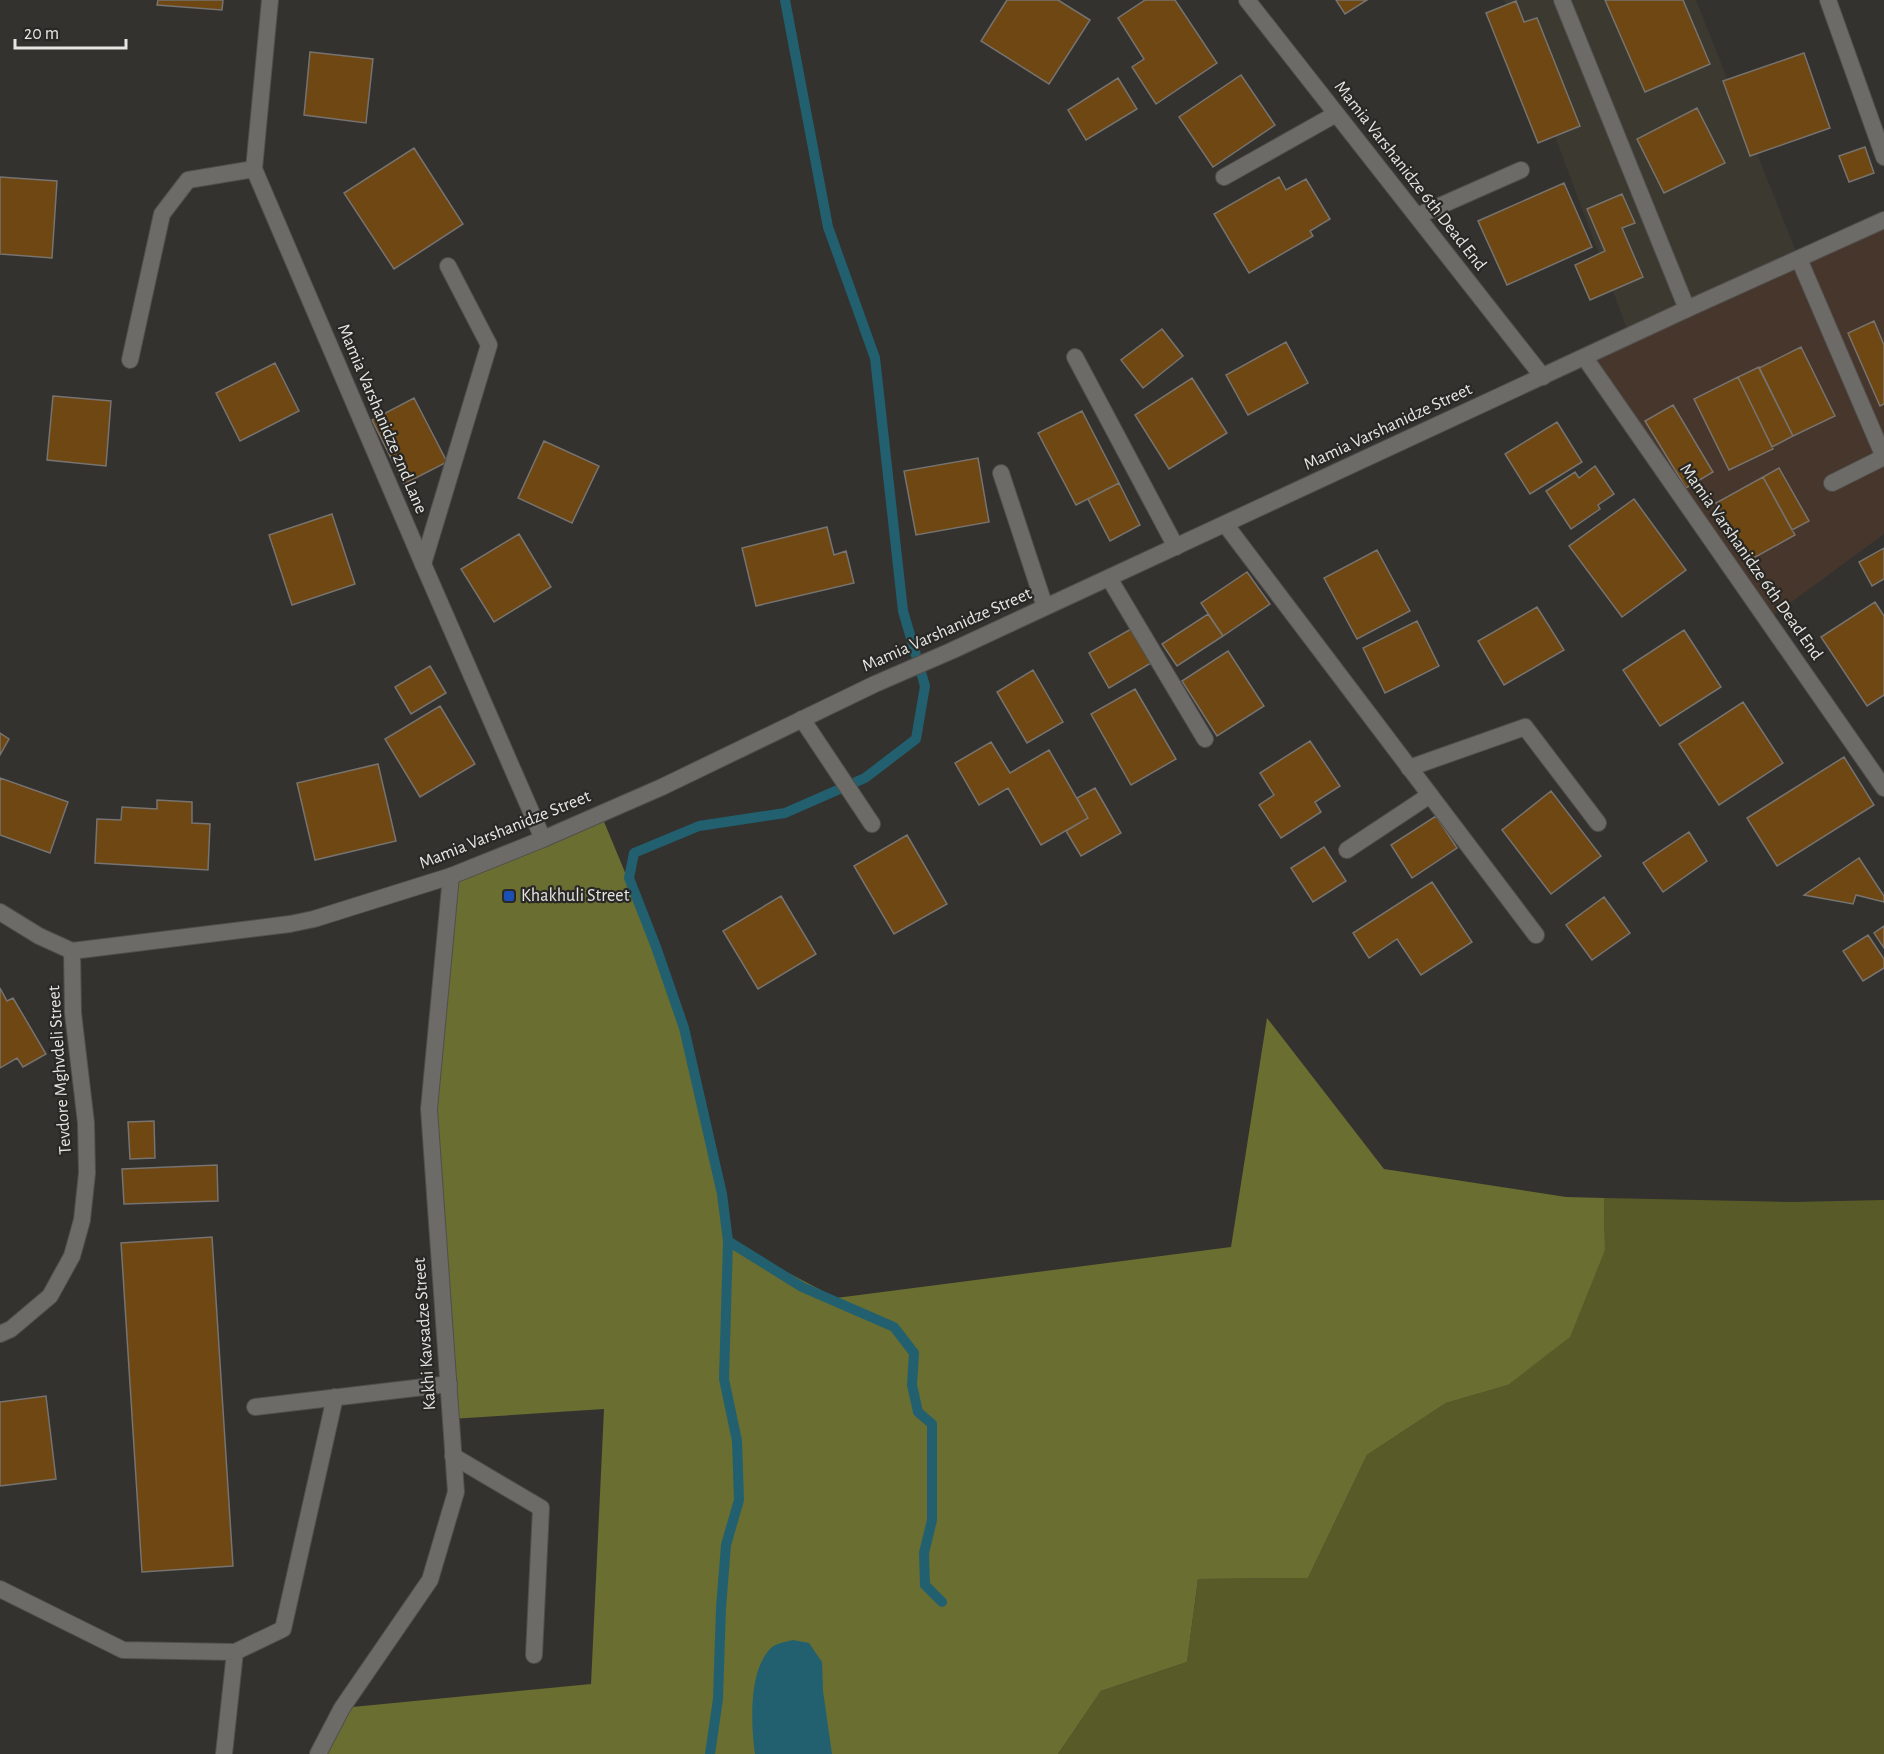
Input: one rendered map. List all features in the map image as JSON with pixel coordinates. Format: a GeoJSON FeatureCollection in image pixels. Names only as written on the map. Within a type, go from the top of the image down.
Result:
{"type":"FeatureCollection","features":[{"type":"Feature","properties":{"kind":"street","name":"Mamia Varshanidze 2nd Lane"},"geometry":{"type":"LineString","coordinates":[[270,0],[254,169],[543,839]]}},
{"type":"Feature","properties":{"kind":"street","name":"Mamia Varshanidze 6th Dead End"},"geometry":{"type":"LineString","coordinates":[[1247,0],[1543,377]]}},
{"type":"Feature","properties":{"kind":"street"},"geometry":{"type":"LineString","coordinates":[[1562,0],[1687,309]]}},
{"type":"Feature","properties":{"kind":"street"},"geometry":{"type":"LineString","coordinates":[[1828,0],[1884,157]]}},
{"type":"Feature","properties":{"kind":"street"},"geometry":{"type":"LineString","coordinates":[[1224,177],[1336,114]]}},
{"type":"Feature","properties":{"kind":"street"},"geometry":{"type":"LineString","coordinates":[[130,360],[162,214],[188,180],[254,169]]}},
{"type":"Feature","properties":{"kind":"street"},"geometry":{"type":"LineString","coordinates":[[1417,216],[1521,170]]}},
{"type":"Feature","properties":{"kind":"street","name":"Mamia Varshanidze Street"},"geometry":{"type":"LineString","coordinates":[[72,951],[290,924],[314,919],[451,876],[543,839],[662,786],[874,684],[951,651],[1687,309],[1884,220]]}},
{"type":"Feature","properties":{"kind":"street"},"geometry":{"type":"LineString","coordinates":[[1798,259],[1884,457],[1832,483]]}},
{"type":"Feature","properties":{"kind":"street"},"geometry":{"type":"LineString","coordinates":[[423,564],[489,345],[448,266]]}},
{"type":"Feature","properties":{"kind":"street"},"geometry":{"type":"LineString","coordinates":[[1075,357],[1176,547]]}},
{"type":"Feature","properties":{"kind":"street","name":"Mamia Varshanidze 6th Dead End"},"geometry":{"type":"LineString","coordinates":[[1585,358],[1884,788]]}},
{"type":"Feature","properties":{"kind":"street"},"geometry":{"type":"LineString","coordinates":[[1001,473],[1045,607]]}},
{"type":"Feature","properties":{"kind":"street"},"geometry":{"type":"LineString","coordinates":[[1225,524],[1536,935]]}},
{"type":"Feature","properties":{"kind":"street"},"geometry":{"type":"LineString","coordinates":[[1109,578],[1205,739]]}},
{"type":"Feature","properties":{"kind":"street"},"geometry":{"type":"LineString","coordinates":[[801,719],[872,824]]}},
{"type":"Feature","properties":{"kind":"street"},"geometry":{"type":"LineString","coordinates":[[1409,768],[1525,727],[1598,823]]}},
{"type":"Feature","properties":{"kind":"street"},"geometry":{"type":"LineString","coordinates":[[1347,850],[1430,795]]}},
{"type":"Feature","properties":{"kind":"street","name":"Kakhi Kavsadze Street"},"geometry":{"type":"LineString","coordinates":[[318,1754],[342,1708],[430,1580],[456,1492],[429,1109],[451,876]]}},
{"type":"Feature","properties":{"kind":"street"},"geometry":{"type":"LineString","coordinates":[[0,912],[39,936],[72,951]]}},
{"type":"Feature","properties":{"kind":"street","name":"Tevdore Mghvdeli Street"},"geometry":{"type":"LineString","coordinates":[[0,1334],[11,1329],[50,1296],[72,1256],[82,1220],[87,1173],[86,1123],[73,1013],[72,951]]}},
{"type":"Feature","properties":{"kind":"street"},"geometry":{"type":"LineString","coordinates":[[255,1407],[449,1384]]}},
{"type":"Feature","properties":{"kind":"street"},"geometry":{"type":"LineString","coordinates":[[0,1589],[123,1650],[235,1652],[283,1629],[334,1397]]}},
{"type":"Feature","properties":{"kind":"street"},"geometry":{"type":"LineString","coordinates":[[453,1456],[541,1508],[534,1655]]}},
{"type":"Feature","properties":{"kind":"street"},"geometry":{"type":"LineString","coordinates":[[224,1754],[235,1652]]}},
{"type":"Feature","properties":{"kind":"shaded area"},"geometry":{"type":"Polygon","coordinates":[[[1504,0],[1696,0],[1799,259],[1630,337],[1504,0]]]}},
{"type":"Feature","properties":{"kind":"shaded area"},"geometry":{"type":"Polygon","coordinates":[[[1884,221],[1884,534],[1767,620],[1585,358],[1884,221]]]}},
{"type":"Feature","properties":{"kind":"green space"},"geometry":{"type":"Polygon","coordinates":[[[600,812],[656,947],[684,1028],[722,1194],[728,1241],[836,1298],[1231,1247],[1267,1018],[1384,1169],[1566,1197],[1604,1198],[1605,1250],[1570,1337],[1508,1385],[1446,1403],[1367,1455],[1308,1578],[1198,1579],[1187,1662],[1101,1691],[1058,1754],[318,1754],[342,1708],[591,1684],[604,1409],[451,1419],[429,1109],[451,876],[600,812]]]}},
{"type":"Feature","properties":{"kind":"green space"},"geometry":{"type":"Polygon","coordinates":[[[1604,1198],[1793,1202],[1884,1200],[1884,1754],[1058,1754],[1101,1691],[1187,1662],[1198,1579],[1308,1578],[1367,1455],[1446,1403],[1508,1385],[1605,1250],[1604,1198]]]}},
{"type":"Feature","properties":{"kind":"water"},"geometry":{"type":"Polygon","coordinates":[[[793,1640],[809,1643],[822,1662],[823,1691],[832,1754],[755,1754],[752,1714],[758,1670],[771,1648],[793,1640]]]}},
{"type":"Feature","properties":{"kind":"building"},"geometry":{"type":"Polygon","coordinates":[[[158,0],[223,0],[222,10],[157,5],[158,0]]]}},
{"type":"Feature","properties":{"kind":"building"},"geometry":{"type":"Polygon","coordinates":[[[1007,0],[1058,0],[1090,20],[1049,84],[981,41],[1007,0]]]}},
{"type":"Feature","properties":{"kind":"building"},"geometry":{"type":"Polygon","coordinates":[[[1145,0],[1175,0],[1217,63],[1156,104],[1132,67],[1144,59],[1118,18],[1145,0]]]}},
{"type":"Feature","properties":{"kind":"building"},"geometry":{"type":"Polygon","coordinates":[[[1336,0],[1367,0],[1345,14],[1336,0]]]}},
{"type":"Feature","properties":{"kind":"building"},"geometry":{"type":"Polygon","coordinates":[[[1605,0],[1683,0],[1710,64],[1645,92],[1605,0]]]}},
{"type":"Feature","properties":{"kind":"building"},"geometry":{"type":"Polygon","coordinates":[[[1516,1],[1524,22],[1537,18],[1580,126],[1538,143],[1486,13],[1516,1]]]}},
{"type":"Feature","properties":{"kind":"building"},"geometry":{"type":"Polygon","coordinates":[[[310,52],[373,59],[366,123],[304,115],[310,52]]]}},
{"type":"Feature","properties":{"kind":"building"},"geometry":{"type":"Polygon","coordinates":[[[1804,53],[1830,128],[1750,156],[1723,81],[1804,53]]]}},
{"type":"Feature","properties":{"kind":"building"},"geometry":{"type":"Polygon","coordinates":[[[1241,75],[1275,125],[1213,167],[1179,117],[1241,75]]]}},
{"type":"Feature","properties":{"kind":"building"},"geometry":{"type":"Polygon","coordinates":[[[1118,78],[1137,109],[1086,140],[1068,110],[1118,78]]]}},
{"type":"Feature","properties":{"kind":"building"},"geometry":{"type":"Polygon","coordinates":[[[1697,108],[1725,163],[1664,193],[1637,139],[1697,108]]]}},
{"type":"Feature","properties":{"kind":"building"},"geometry":{"type":"Polygon","coordinates":[[[1865,147],[1874,173],[1849,182],[1839,156],[1865,147]]]}},
{"type":"Feature","properties":{"kind":"building"},"geometry":{"type":"Polygon","coordinates":[[[414,148],[463,224],[394,269],[344,193],[414,148]]]}},
{"type":"Feature","properties":{"kind":"building"},"geometry":{"type":"Polygon","coordinates":[[[0,177],[57,181],[52,258],[0,254],[0,177]]]}},
{"type":"Feature","properties":{"kind":"building"},"geometry":{"type":"Polygon","coordinates":[[[1279,177],[1286,190],[1306,179],[1330,219],[1310,231],[1313,236],[1249,273],[1214,214],[1279,177]]]}},
{"type":"Feature","properties":{"kind":"building"},"geometry":{"type":"Polygon","coordinates":[[[1564,183],[1592,247],[1507,285],[1478,221],[1564,183]]]}},
{"type":"Feature","properties":{"kind":"building"},"geometry":{"type":"Polygon","coordinates":[[[1622,194],[1635,223],[1622,228],[1643,277],[1590,300],[1575,265],[1605,251],[1587,209],[1622,194]]]}},
{"type":"Feature","properties":{"kind":"building"},"geometry":{"type":"Polygon","coordinates":[[[1874,321],[1884,345],[1884,404],[1880,406],[1848,333],[1874,321]]]}},
{"type":"Feature","properties":{"kind":"building"},"geometry":{"type":"Polygon","coordinates":[[[1162,329],[1183,356],[1143,388],[1121,360],[1162,329]]]}},
{"type":"Feature","properties":{"kind":"building"},"geometry":{"type":"Polygon","coordinates":[[[1286,342],[1308,383],[1248,415],[1226,375],[1286,342]]]}},
{"type":"Feature","properties":{"kind":"building"},"geometry":{"type":"Polygon","coordinates":[[[1801,347],[1835,416],[1793,436],[1759,368],[1801,347]]]}},
{"type":"Feature","properties":{"kind":"building"},"geometry":{"type":"Polygon","coordinates":[[[275,363],[299,411],[240,441],[216,393],[275,363]]]}},
{"type":"Feature","properties":{"kind":"building"},"geometry":{"type":"Polygon","coordinates":[[[1759,367],[1793,436],[1772,447],[1738,377],[1759,367]]]}},
{"type":"Feature","properties":{"kind":"building"},"geometry":{"type":"Polygon","coordinates":[[[1738,377],[1773,449],[1729,470],[1694,399],[1738,377]]]}},
{"type":"Feature","properties":{"kind":"building"},"geometry":{"type":"Polygon","coordinates":[[[1192,378],[1227,433],[1169,469],[1135,415],[1192,378]]]}},
{"type":"Feature","properties":{"kind":"building"},"geometry":{"type":"Polygon","coordinates":[[[53,396],[111,401],[106,466],[47,460],[53,396]]]}},
{"type":"Feature","properties":{"kind":"building"},"geometry":{"type":"Polygon","coordinates":[[[414,398],[447,462],[404,484],[372,420],[414,398]]]}},
{"type":"Feature","properties":{"kind":"building"},"geometry":{"type":"Polygon","coordinates":[[[1673,405],[1713,472],[1686,488],[1645,421],[1673,405]]]}},
{"type":"Feature","properties":{"kind":"building"},"geometry":{"type":"Polygon","coordinates":[[[1082,411],[1119,483],[1076,505],[1038,433],[1082,411]]]}},
{"type":"Feature","properties":{"kind":"building"},"geometry":{"type":"Polygon","coordinates":[[[1557,422],[1582,462],[1530,494],[1505,454],[1557,422]]]}},
{"type":"Feature","properties":{"kind":"building"},"geometry":{"type":"Polygon","coordinates":[[[544,441],[599,466],[572,523],[518,498],[544,441]]]}},
{"type":"Feature","properties":{"kind":"building"},"geometry":{"type":"Polygon","coordinates":[[[978,458],[989,522],[916,535],[904,471],[978,458]]]}},
{"type":"Feature","properties":{"kind":"building"},"geometry":{"type":"Polygon","coordinates":[[[1595,466],[1614,494],[1598,505],[1600,509],[1571,529],[1546,491],[1575,472],[1579,478],[1595,466]]]}},
{"type":"Feature","properties":{"kind":"building"},"geometry":{"type":"Polygon","coordinates":[[[1779,468],[1809,521],[1792,530],[1763,477],[1779,468]]]}},
{"type":"Feature","properties":{"kind":"building"},"geometry":{"type":"Polygon","coordinates":[[[1763,477],[1795,535],[1748,561],[1716,503],[1763,477]]]}},
{"type":"Feature","properties":{"kind":"building"},"geometry":{"type":"Polygon","coordinates":[[[1119,483],[1140,525],[1110,541],[1088,499],[1119,483]]]}},
{"type":"Feature","properties":{"kind":"building"},"geometry":{"type":"Polygon","coordinates":[[[1634,499],[1686,570],[1622,617],[1569,546],[1634,499]]]}},
{"type":"Feature","properties":{"kind":"building"},"geometry":{"type":"Polygon","coordinates":[[[332,514],[355,584],[292,605],[269,535],[332,514]]]}},
{"type":"Feature","properties":{"kind":"building"},"geometry":{"type":"Polygon","coordinates":[[[827,527],[834,555],[846,551],[854,583],[756,606],[742,548],[827,527]]]}},
{"type":"Feature","properties":{"kind":"building"},"geometry":{"type":"Polygon","coordinates":[[[519,534],[551,587],[494,622],[461,569],[519,534]]]}},
{"type":"Feature","properties":{"kind":"building"},"geometry":{"type":"Polygon","coordinates":[[[1884,548],[1884,579],[1872,586],[1859,562],[1884,548]]]}},
{"type":"Feature","properties":{"kind":"building"},"geometry":{"type":"Polygon","coordinates":[[[1377,550],[1410,611],[1357,639],[1324,578],[1377,550]]]}},
{"type":"Feature","properties":{"kind":"building"},"geometry":{"type":"Polygon","coordinates":[[[1247,572],[1270,604],[1223,636],[1201,603],[1247,572]]]}},
{"type":"Feature","properties":{"kind":"building"},"geometry":{"type":"Polygon","coordinates":[[[1875,602],[1884,616],[1884,695],[1867,706],[1821,637],[1875,602]]]}},
{"type":"Feature","properties":{"kind":"building"},"geometry":{"type":"Polygon","coordinates":[[[1537,607],[1564,650],[1504,685],[1478,641],[1537,607]]]}},
{"type":"Feature","properties":{"kind":"building"},"geometry":{"type":"Polygon","coordinates":[[[1208,614],[1223,636],[1177,666],[1162,644],[1208,614]]]}},
{"type":"Feature","properties":{"kind":"building"},"geometry":{"type":"Polygon","coordinates":[[[1417,621],[1439,666],[1385,693],[1363,648],[1417,621]]]}},
{"type":"Feature","properties":{"kind":"building"},"geometry":{"type":"Polygon","coordinates":[[[1131,629],[1151,663],[1109,688],[1089,653],[1131,629]]]}},
{"type":"Feature","properties":{"kind":"building"},"geometry":{"type":"Polygon","coordinates":[[[1684,630],[1721,687],[1660,726],[1623,670],[1684,630]]]}},
{"type":"Feature","properties":{"kind":"building"},"geometry":{"type":"Polygon","coordinates":[[[1228,651],[1264,706],[1217,736],[1182,681],[1228,651]]]}},
{"type":"Feature","properties":{"kind":"building"},"geometry":{"type":"Polygon","coordinates":[[[430,666],[446,693],[411,714],[395,687],[430,666]]]}},
{"type":"Feature","properties":{"kind":"building"},"geometry":{"type":"Polygon","coordinates":[[[1033,670],[1063,722],[1027,743],[997,692],[1033,670]]]}},
{"type":"Feature","properties":{"kind":"building"},"geometry":{"type":"Polygon","coordinates":[[[1135,689],[1176,759],[1131,785],[1091,714],[1135,689]]]}},
{"type":"Feature","properties":{"kind":"building"},"geometry":{"type":"Polygon","coordinates":[[[1743,702],[1783,763],[1719,805],[1679,744],[1743,702]]]}},
{"type":"Feature","properties":{"kind":"building"},"geometry":{"type":"Polygon","coordinates":[[[440,706],[475,764],[420,797],[385,739],[440,706]]]}},
{"type":"Feature","properties":{"kind":"building"},"geometry":{"type":"Polygon","coordinates":[[[0,733],[9,739],[0,755],[0,733]]]}},
{"type":"Feature","properties":{"kind":"building"},"geometry":{"type":"Polygon","coordinates":[[[1310,741],[1340,786],[1315,802],[1321,812],[1281,838],[1259,805],[1274,795],[1260,773],[1310,741]]]}},
{"type":"Feature","properties":{"kind":"building"},"geometry":{"type":"Polygon","coordinates":[[[991,742],[1010,773],[1049,750],[1088,818],[1041,845],[1008,788],[979,805],[955,763],[991,742]]]}},
{"type":"Feature","properties":{"kind":"building"},"geometry":{"type":"Polygon","coordinates":[[[1844,757],[1874,805],[1777,866],[1747,818],[1844,757]]]}},
{"type":"Feature","properties":{"kind":"building"},"geometry":{"type":"Polygon","coordinates":[[[378,764],[396,841],[315,860],[297,783],[378,764]]]}},
{"type":"Feature","properties":{"kind":"building"},"geometry":{"type":"Polygon","coordinates":[[[0,778],[68,802],[50,853],[0,835],[0,778]]]}},
{"type":"Feature","properties":{"kind":"building"},"geometry":{"type":"Polygon","coordinates":[[[1095,788],[1121,833],[1081,856],[1066,831],[1088,818],[1077,798],[1095,788]]]}},
{"type":"Feature","properties":{"kind":"building"},"geometry":{"type":"Polygon","coordinates":[[[1551,791],[1601,856],[1551,894],[1502,830],[1551,791]]]}},
{"type":"Feature","properties":{"kind":"building"},"geometry":{"type":"Polygon","coordinates":[[[157,800],[192,802],[192,823],[210,824],[208,870],[95,863],[97,819],[121,820],[122,807],[157,809],[157,800]]]}},
{"type":"Feature","properties":{"kind":"building"},"geometry":{"type":"Polygon","coordinates":[[[1436,816],[1457,848],[1412,878],[1391,845],[1436,816]]]}},
{"type":"Feature","properties":{"kind":"building"},"geometry":{"type":"Polygon","coordinates":[[[1689,832],[1707,861],[1663,892],[1643,863],[1689,832]]]}},
{"type":"Feature","properties":{"kind":"building"},"geometry":{"type":"Polygon","coordinates":[[[907,835],[947,904],[894,934],[854,866],[907,835]]]}},
{"type":"Feature","properties":{"kind":"building"},"geometry":{"type":"Polygon","coordinates":[[[1324,847],[1346,881],[1313,902],[1291,868],[1324,847]]]}},
{"type":"Feature","properties":{"kind":"building"},"geometry":{"type":"Polygon","coordinates":[[[1859,858],[1884,896],[1884,902],[1856,895],[1853,904],[1804,895],[1859,858]]]}},
{"type":"Feature","properties":{"kind":"building"},"geometry":{"type":"Polygon","coordinates":[[[1432,882],[1472,942],[1421,975],[1397,939],[1369,958],[1353,933],[1432,882]]]}},
{"type":"Feature","properties":{"kind":"building"},"geometry":{"type":"Polygon","coordinates":[[[781,896],[816,954],[758,989],[723,931],[781,896]]]}},
{"type":"Feature","properties":{"kind":"building"},"geometry":{"type":"Polygon","coordinates":[[[1604,897],[1630,933],[1592,960],[1566,925],[1604,897]]]}},
{"type":"Feature","properties":{"kind":"building"},"geometry":{"type":"Polygon","coordinates":[[[1884,926],[1884,948],[1874,933],[1884,926]]]}},
{"type":"Feature","properties":{"kind":"building"},"geometry":{"type":"Polygon","coordinates":[[[1868,935],[1884,959],[1884,968],[1863,981],[1843,951],[1868,935]]]}},
{"type":"Feature","properties":{"kind":"building"},"geometry":{"type":"Polygon","coordinates":[[[0,988],[7,1001],[13,998],[46,1054],[23,1067],[17,1058],[0,1068],[0,988]]]}},
{"type":"Feature","properties":{"kind":"building"},"geometry":{"type":"Polygon","coordinates":[[[154,1121],[155,1158],[130,1159],[128,1122],[154,1121]]]}},
{"type":"Feature","properties":{"kind":"building"},"geometry":{"type":"Polygon","coordinates":[[[217,1165],[218,1201],[124,1204],[122,1169],[217,1165]]]}},
{"type":"Feature","properties":{"kind":"building"},"geometry":{"type":"Polygon","coordinates":[[[212,1237],[233,1566],[142,1572],[121,1243],[212,1237]]]}},
{"type":"Feature","properties":{"kind":"building"},"geometry":{"type":"Polygon","coordinates":[[[46,1396],[56,1479],[0,1486],[0,1402],[46,1396]]]}},
{"type":"Feature","properties":{"kind":"waterway"},"geometry":{"type":"LineString","coordinates":[[710,1754],[718,1699],[726,1545],[739,1500],[737,1441],[724,1379],[728,1241],[722,1194],[684,1028],[629,878],[634,853],[699,826],[785,813],[865,778],[916,739],[925,686],[903,611],[875,358],[828,227],[785,0]]}},
{"type":"Feature","properties":{"kind":"waterway"},"geometry":{"type":"LineString","coordinates":[[728,1241],[802,1287],[894,1327],[914,1353],[912,1385],[918,1412],[932,1424],[932,1520],[924,1553],[925,1585],[942,1602]]}},
{"type":"Feature","properties":{"kind":"place","name":"Khakhuli Street"},"geometry":{"type":"Point","coordinates":[509,896]}}]}
